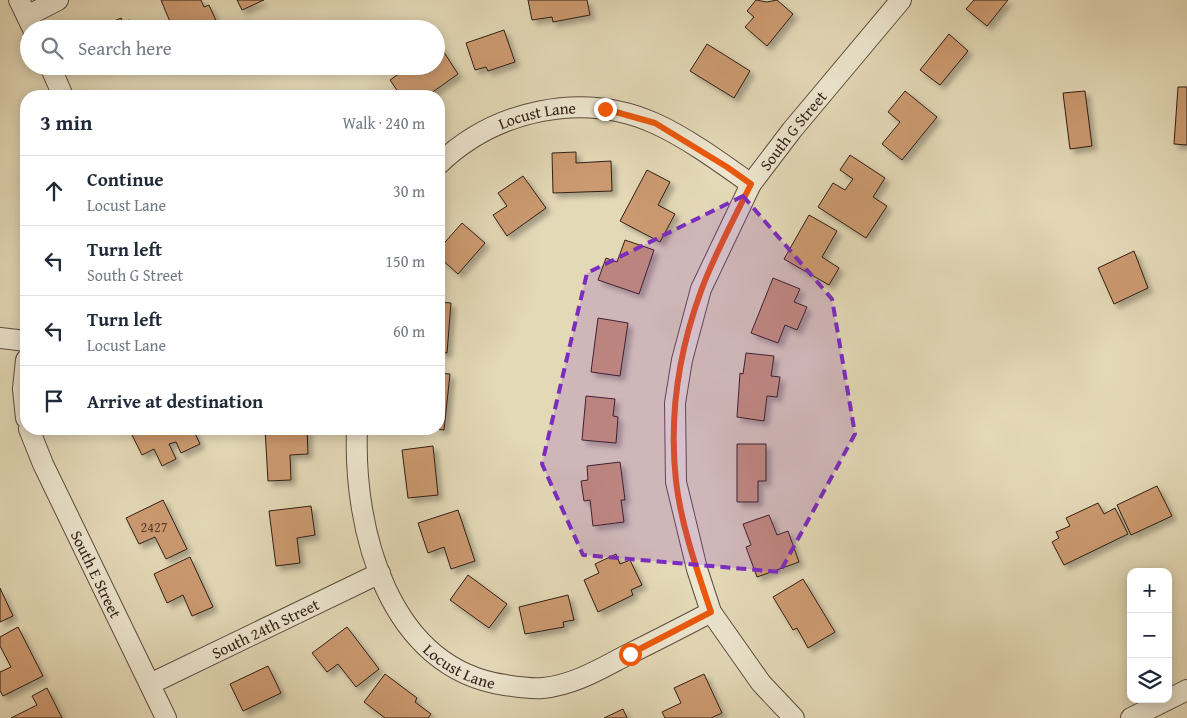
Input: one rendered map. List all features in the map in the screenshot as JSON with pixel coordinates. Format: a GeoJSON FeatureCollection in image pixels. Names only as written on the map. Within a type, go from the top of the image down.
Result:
{"type":"FeatureCollection","features":[{"type":"Feature","properties":{"kind":"street"},"geometry":{"type":"LineString","coordinates":[[26,15],[58,0]]}},
{"type":"Feature","properties":{"kind":"street","name":"South G Street"},"geometry":{"type":"LineString","coordinates":[[794,718],[761,683],[711,612],[697,569],[676,482],[675,403],[682,360],[701,289],[751,184],[792,130],[901,0]]}},
{"type":"Feature","properties":{"kind":"street"},"geometry":{"type":"LineString","coordinates":[[54,75],[61,90]]}},
{"type":"Feature","properties":{"kind":"street","name":"Locust Lane"},"geometry":{"type":"LineString","coordinates":[[445,159],[483,130],[517,116],[560,108],[593,107],[655,123],[751,184]]}},
{"type":"Feature","properties":{"kind":"street"},"geometry":{"type":"LineString","coordinates":[[0,338],[20,340]]}},
{"type":"Feature","properties":{"kind":"street","name":"South E Street"},"geometry":{"type":"LineString","coordinates":[[31,435],[43,464],[166,718]]}},
{"type":"Feature","properties":{"kind":"street","name":"Locust Lane"},"geometry":{"type":"LineString","coordinates":[[357,435],[358,487],[372,550],[393,602],[411,631],[440,660],[472,678],[526,688],[543,688],[586,677],[711,612]]}},
{"type":"Feature","properties":{"kind":"street","name":"South 24th Street"},"geometry":{"type":"LineString","coordinates":[[150,684],[380,573]]}},
{"type":"Feature","properties":{"kind":"street"},"geometry":{"type":"LineString","coordinates":[[1131,718],[1187,690]]}},
{"type":"Feature","properties":{"kind":"highlighted area"},"geometry":{"type":"Polygon","coordinates":[[[743,196],[832,299],[855,434],[780,572],[583,555],[542,464],[587,273],[743,196]]]}},
{"type":"Feature","properties":{"kind":"building"},"geometry":{"type":"Polygon","coordinates":[[[161,0],[201,0],[204,7],[209,5],[216,20],[169,20],[161,0]]]}},
{"type":"Feature","properties":{"kind":"building"},"geometry":{"type":"Polygon","coordinates":[[[237,0],[264,0],[242,10],[237,0]]]}},
{"type":"Feature","properties":{"kind":"building"},"geometry":{"type":"Polygon","coordinates":[[[528,0],[587,0],[590,15],[553,22],[552,17],[532,20],[528,0]]]}},
{"type":"Feature","properties":{"kind":"building"},"geometry":{"type":"Polygon","coordinates":[[[756,0],[767,2],[777,0],[793,14],[767,46],[745,27],[754,17],[747,11],[756,0]]]}},
{"type":"Feature","properties":{"kind":"building"},"geometry":{"type":"Polygon","coordinates":[[[974,0],[1008,0],[987,26],[966,9],[974,0]]]}},
{"type":"Feature","properties":{"kind":"building"},"geometry":{"type":"Polygon","coordinates":[[[504,30],[515,62],[488,71],[486,67],[475,70],[466,43],[504,30]]]}},
{"type":"Feature","properties":{"kind":"building"},"geometry":{"type":"Polygon","coordinates":[[[949,34],[968,51],[940,85],[920,70],[949,34]]]}},
{"type":"Feature","properties":{"kind":"building"},"geometry":{"type":"Polygon","coordinates":[[[707,44],[750,71],[734,98],[690,71],[707,44]]]}},
{"type":"Feature","properties":{"kind":"building"},"geometry":{"type":"Polygon","coordinates":[[[445,54],[458,74],[435,90],[397,90],[390,80],[397,75],[445,75],[445,54]]]}},
{"type":"Feature","properties":{"kind":"building"},"geometry":{"type":"Polygon","coordinates":[[[1178,87],[1187,87],[1187,145],[1174,144],[1178,87]]]}},
{"type":"Feature","properties":{"kind":"building"},"geometry":{"type":"Polygon","coordinates":[[[905,91],[937,117],[902,160],[882,144],[900,122],[888,112],[905,91]]]}},
{"type":"Feature","properties":{"kind":"building"},"geometry":{"type":"Polygon","coordinates":[[[1085,91],[1092,146],[1070,149],[1063,93],[1085,91]]]}},
{"type":"Feature","properties":{"kind":"building"},"geometry":{"type":"Polygon","coordinates":[[[576,152],[576,163],[611,161],[612,191],[553,193],[552,153],[576,152]]]}},
{"type":"Feature","properties":{"kind":"building"},"geometry":{"type":"Polygon","coordinates":[[[850,155],[885,178],[873,197],[887,206],[866,238],[818,207],[833,183],[845,190],[853,179],[840,170],[850,155]]]}},
{"type":"Feature","properties":{"kind":"building"},"geometry":{"type":"Polygon","coordinates":[[[647,170],[670,182],[658,205],[675,214],[660,242],[620,221],[647,170]]]}},
{"type":"Feature","properties":{"kind":"building"},"geometry":{"type":"Polygon","coordinates":[[[523,176],[546,208],[507,236],[493,215],[507,206],[498,193],[523,176]]]}},
{"type":"Feature","properties":{"kind":"building"},"geometry":{"type":"Polygon","coordinates":[[[809,215],[837,231],[822,257],[839,268],[829,285],[784,259],[809,215]]]}},
{"type":"Feature","properties":{"kind":"building"},"geometry":{"type":"Polygon","coordinates":[[[462,223],[485,243],[458,274],[445,262],[445,242],[462,223]]]}},
{"type":"Feature","properties":{"kind":"building"},"geometry":{"type":"Polygon","coordinates":[[[625,240],[654,250],[639,294],[598,280],[606,258],[617,262],[625,240]]]}},
{"type":"Feature","properties":{"kind":"building"},"geometry":{"type":"Polygon","coordinates":[[[1134,251],[1148,288],[1114,304],[1098,268],[1134,251]]]}},
{"type":"Feature","properties":{"kind":"building"},"geometry":{"type":"Polygon","coordinates":[[[773,278],[800,289],[794,302],[807,307],[797,330],[785,325],[778,343],[751,333],[773,278]]]}},
{"type":"Feature","properties":{"kind":"building"},"geometry":{"type":"Polygon","coordinates":[[[445,302],[451,303],[447,353],[445,353],[445,302]]]}},
{"type":"Feature","properties":{"kind":"building"},"geometry":{"type":"Polygon","coordinates":[[[598,318],[628,323],[620,376],[591,372],[598,318]]]}},
{"type":"Feature","properties":{"kind":"building"},"geometry":{"type":"Polygon","coordinates":[[[746,353],[774,356],[771,376],[780,377],[777,397],[767,396],[764,421],[737,417],[740,373],[743,374],[746,353]]]}},
{"type":"Feature","properties":{"kind":"building"},"geometry":{"type":"Polygon","coordinates":[[[445,374],[450,374],[445,421],[445,374]]]}},
{"type":"Feature","properties":{"kind":"building"},"geometry":{"type":"Polygon","coordinates":[[[586,396],[615,399],[613,416],[618,417],[616,443],[582,440],[586,396]]]}},
{"type":"Feature","properties":{"kind":"building"},"geometry":{"type":"Polygon","coordinates":[[[132,435],[196,435],[200,444],[181,453],[176,442],[169,444],[176,459],[162,466],[154,449],[142,455],[132,435]]]}},
{"type":"Feature","properties":{"kind":"building"},"geometry":{"type":"Polygon","coordinates":[[[265,435],[307,435],[308,454],[290,455],[291,480],[268,481],[265,435]]]}},
{"type":"Feature","properties":{"kind":"building"},"geometry":{"type":"Polygon","coordinates":[[[737,444],[766,444],[766,481],[758,481],[758,502],[737,502],[737,444]]]}},
{"type":"Feature","properties":{"kind":"building"},"geometry":{"type":"Polygon","coordinates":[[[433,446],[438,495],[408,498],[402,450],[433,446]]]}},
{"type":"Feature","properties":{"kind":"building"},"geometry":{"type":"Polygon","coordinates":[[[620,462],[625,500],[621,500],[624,522],[593,526],[590,500],[584,501],[581,481],[588,480],[587,466],[620,462]]]}},
{"type":"Feature","properties":{"kind":"building"},"geometry":{"type":"Polygon","coordinates":[[[1157,486],[1172,516],[1131,535],[1117,505],[1157,486]]]}},
{"type":"Feature","properties":{"kind":"building"},"geometry":{"type":"Polygon","coordinates":[[[163,500],[187,549],[166,559],[155,537],[139,544],[126,518],[163,500]]]}},
{"type":"Feature","properties":{"kind":"building"},"geometry":{"type":"Polygon","coordinates":[[[1098,503],[1104,514],[1115,508],[1128,534],[1064,565],[1052,542],[1059,538],[1056,532],[1070,526],[1066,518],[1098,503]]]}},
{"type":"Feature","properties":{"kind":"building"},"geometry":{"type":"Polygon","coordinates":[[[311,506],[315,535],[297,538],[300,563],[276,566],[269,511],[311,506]]]}},
{"type":"Feature","properties":{"kind":"building"},"geometry":{"type":"Polygon","coordinates":[[[458,510],[475,561],[451,569],[444,547],[428,553],[418,523],[458,510]]]}},
{"type":"Feature","properties":{"kind":"building"},"geometry":{"type":"Polygon","coordinates":[[[769,515],[777,535],[788,531],[799,562],[757,577],[746,547],[751,545],[743,524],[769,515]]]}},
{"type":"Feature","properties":{"kind":"building"},"geometry":{"type":"Polygon","coordinates":[[[616,554],[620,564],[630,560],[642,585],[631,590],[633,595],[598,612],[584,580],[599,573],[595,564],[616,554]]]}},
{"type":"Feature","properties":{"kind":"building"},"geometry":{"type":"Polygon","coordinates":[[[190,557],[213,607],[192,616],[183,595],[167,603],[154,574],[190,557]]]}},
{"type":"Feature","properties":{"kind":"building"},"geometry":{"type":"Polygon","coordinates":[[[468,575],[507,604],[489,628],[450,600],[468,575]]]}},
{"type":"Feature","properties":{"kind":"building"},"geometry":{"type":"Polygon","coordinates":[[[803,579],[835,632],[808,648],[797,628],[793,630],[773,597],[803,579]]]}},
{"type":"Feature","properties":{"kind":"building"},"geometry":{"type":"Polygon","coordinates":[[[0,588],[13,616],[0,622],[0,588]]]}},
{"type":"Feature","properties":{"kind":"building"},"geometry":{"type":"Polygon","coordinates":[[[568,595],[574,620],[563,622],[564,627],[525,634],[519,607],[568,595]]]}},
{"type":"Feature","properties":{"kind":"building"},"geometry":{"type":"Polygon","coordinates":[[[18,627],[43,676],[3,696],[0,691],[0,672],[11,667],[0,646],[0,637],[18,627]]]}},
{"type":"Feature","properties":{"kind":"building"},"geometry":{"type":"Polygon","coordinates":[[[347,627],[379,669],[356,687],[338,664],[327,672],[312,653],[347,627]]]}},
{"type":"Feature","properties":{"kind":"building"},"geometry":{"type":"Polygon","coordinates":[[[268,666],[281,693],[243,711],[230,684],[268,666]]]}},
{"type":"Feature","properties":{"kind":"building"},"geometry":{"type":"Polygon","coordinates":[[[385,674],[417,698],[415,702],[431,714],[428,718],[385,718],[364,702],[385,674]]]}},
{"type":"Feature","properties":{"kind":"building"},"geometry":{"type":"Polygon","coordinates":[[[704,674],[722,713],[711,718],[665,718],[662,712],[681,703],[674,688],[704,674]]]}},
{"type":"Feature","properties":{"kind":"building"},"geometry":{"type":"Polygon","coordinates":[[[47,688],[62,718],[11,718],[37,705],[32,696],[47,688]]]}},
{"type":"Feature","properties":{"kind":"building"},"geometry":{"type":"Polygon","coordinates":[[[623,709],[627,718],[604,718],[623,709]]]}},
{"type":"Feature","properties":{"kind":"route"},"geometry":{"type":"LineString","coordinates":[[605,109],[629,114],[655,123],[751,184],[701,289],[682,360],[675,403],[676,482],[684,522],[711,612],[630,654]]}}]}
